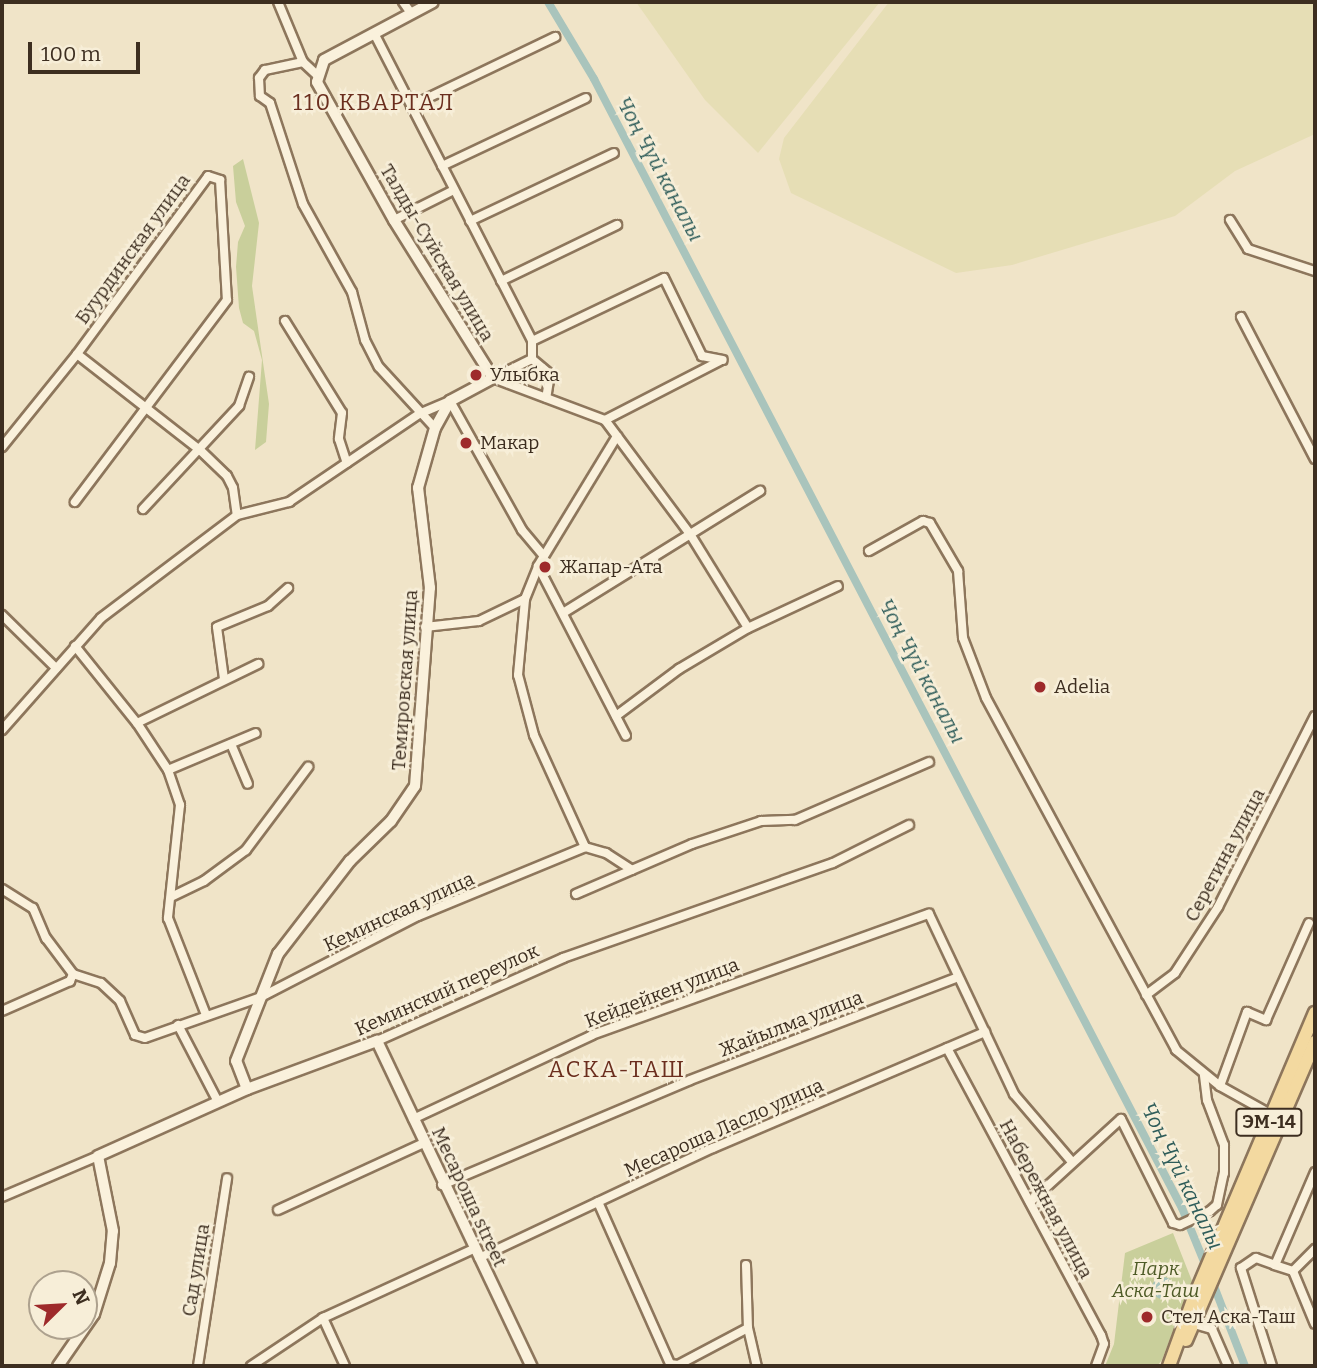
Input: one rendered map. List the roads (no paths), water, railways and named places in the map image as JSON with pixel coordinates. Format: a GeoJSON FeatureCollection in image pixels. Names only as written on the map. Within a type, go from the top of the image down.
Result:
{"type":"FeatureCollection","features":[{"type":"Feature","properties":{"kind":"main road","name":"ЭМ-14"},"geometry":{"type":"LineString","coordinates":[[1172,1366],[1224,1230],[1315,1013]]}},
{"type":"Feature","properties":{"kind":"main road","name":"ЭМ-14"},"geometry":{"type":"LineString","coordinates":[[1172,1366],[1194,1324],[1197,1305],[1229,1245],[1315,1042]]}},
{"type":"Feature","properties":{"kind":"street","name":"Талды-Суйская улица"},"geometry":{"type":"LineString","coordinates":[[278,2],[303,62],[316,74],[394,220],[493,378]]}},
{"type":"Feature","properties":{"kind":"street"},"geometry":{"type":"LineString","coordinates":[[403,2],[411,13]]}},
{"type":"Feature","properties":{"kind":"street"},"geometry":{"type":"LineString","coordinates":[[316,74],[324,60],[433,2]]}},
{"type":"Feature","properties":{"kind":"street"},"geometry":{"type":"LineString","coordinates":[[374,33],[532,341],[532,359]]}},
{"type":"Feature","properties":{"kind":"street"},"geometry":{"type":"LineString","coordinates":[[411,106],[555,37]]}},
{"type":"Feature","properties":{"kind":"street"},"geometry":{"type":"LineString","coordinates":[[303,62],[265,70],[259,78],[260,96],[270,103],[303,204],[352,292],[365,340],[379,366],[419,414],[435,428]]}},
{"type":"Feature","properties":{"kind":"street"},"geometry":{"type":"LineString","coordinates":[[442,166],[586,98]]}},
{"type":"Feature","properties":{"kind":"street"},"geometry":{"type":"LineString","coordinates":[[470,221],[614,153]]}},
{"type":"Feature","properties":{"kind":"street","name":"Буурдинская улица"},"geometry":{"type":"LineString","coordinates":[[2,447],[78,354],[208,176],[220,180],[228,300],[147,410]]}},
{"type":"Feature","properties":{"kind":"street"},"geometry":{"type":"LineString","coordinates":[[394,220],[454,190]]}},
{"type":"Feature","properties":{"kind":"street"},"geometry":{"type":"LineString","coordinates":[[1230,220],[1248,249],[1315,271]]}},
{"type":"Feature","properties":{"kind":"street"},"geometry":{"type":"LineString","coordinates":[[501,281],[617,225]]}},
{"type":"Feature","properties":{"kind":"street"},"geometry":{"type":"LineString","coordinates":[[532,341],[664,278],[702,356],[723,360],[605,420]]}},
{"type":"Feature","properties":{"kind":"street"},"geometry":{"type":"LineString","coordinates":[[1241,317],[1315,458]]}},
{"type":"Feature","properties":{"kind":"street"},"geometry":{"type":"LineString","coordinates":[[285,321],[342,413],[340,439],[347,463]]}},
{"type":"Feature","properties":{"kind":"street"},"geometry":{"type":"LineString","coordinates":[[78,354],[200,450],[233,488],[237,515]]}},
{"type":"Feature","properties":{"kind":"street"},"geometry":{"type":"LineString","coordinates":[[2,730],[101,618],[237,515],[289,502],[419,414],[532,359]]}},
{"type":"Feature","properties":{"kind":"street"},"geometry":{"type":"LineString","coordinates":[[532,359],[550,374],[546,398]]}},
{"type":"Feature","properties":{"kind":"street"},"geometry":{"type":"LineString","coordinates":[[143,509],[239,406],[249,377]]}},
{"type":"Feature","properties":{"kind":"street"},"geometry":{"type":"LineString","coordinates":[[493,378],[605,420],[690,534],[748,628]]}},
{"type":"Feature","properties":{"kind":"street"},"geometry":{"type":"LineString","coordinates":[[450,401],[522,530],[544,556]]}},
{"type":"Feature","properties":{"kind":"street","name":"Темировская улица"},"geometry":{"type":"LineString","coordinates":[[247,1089],[236,1061],[285,943],[313,913],[350,861],[391,821],[415,786],[424,627],[430,588],[428,548],[418,488],[435,428],[450,401]]}},
{"type":"Feature","properties":{"kind":"street"},"geometry":{"type":"LineString","coordinates":[[75,502],[147,410]]}},
{"type":"Feature","properties":{"kind":"street"},"geometry":{"type":"LineString","coordinates":[[617,436],[538,566],[525,599],[518,675],[534,734],[585,847],[606,853],[632,870]]}},
{"type":"Feature","properties":{"kind":"street"},"geometry":{"type":"LineString","coordinates":[[563,613],[761,491]]}},
{"type":"Feature","properties":{"kind":"street"},"geometry":{"type":"LineString","coordinates":[[869,551],[923,521],[930,523],[958,571],[963,638],[986,698],[1176,1050],[1220,1086],[1272,1115]]}},
{"type":"Feature","properties":{"kind":"street"},"geometry":{"type":"LineString","coordinates":[[538,566],[626,736]]}},
{"type":"Feature","properties":{"kind":"street"},"geometry":{"type":"LineString","coordinates":[[616,716],[679,669],[748,628],[838,586]]}},
{"type":"Feature","properties":{"kind":"street"},"geometry":{"type":"LineString","coordinates":[[224,679],[217,627],[268,606],[288,588]]}},
{"type":"Feature","properties":{"kind":"street"},"geometry":{"type":"LineString","coordinates":[[424,627],[479,621],[525,599]]}},
{"type":"Feature","properties":{"kind":"street"},"geometry":{"type":"LineString","coordinates":[[2,615],[56,668]]}},
{"type":"Feature","properties":{"kind":"street"},"geometry":{"type":"LineString","coordinates":[[75,646],[137,723],[168,771],[180,804],[168,918],[206,1015]]}},
{"type":"Feature","properties":{"kind":"street"},"geometry":{"type":"LineString","coordinates":[[137,723],[258,664]]}},
{"type":"Feature","properties":{"kind":"street","name":"Серегина улица"},"geometry":{"type":"LineString","coordinates":[[1146,995],[1175,973],[1218,907],[1315,716]]}},
{"type":"Feature","properties":{"kind":"street"},"geometry":{"type":"LineString","coordinates":[[168,771],[256,733]]}},
{"type":"Feature","properties":{"kind":"street"},"geometry":{"type":"LineString","coordinates":[[231,744],[248,784]]}},
{"type":"Feature","properties":{"kind":"street"},"geometry":{"type":"LineString","coordinates":[[576,894],[761,821],[795,820],[929,762]]}},
{"type":"Feature","properties":{"kind":"street"},"geometry":{"type":"LineString","coordinates":[[171,897],[204,881],[246,850],[308,767]]}},
{"type":"Feature","properties":{"kind":"street","name":"Кеминский переулок"},"geometry":{"type":"LineString","coordinates":[[3,1195],[247,1089],[377,1041],[563,958],[832,863],[909,825]]}},
{"type":"Feature","properties":{"kind":"street","name":"Кеминская улица"},"geometry":{"type":"LineString","coordinates":[[73,974],[100,983],[120,1001],[140,1038],[261,998],[418,916],[585,847]]}},
{"type":"Feature","properties":{"kind":"street"},"geometry":{"type":"LineString","coordinates":[[2,889],[33,908],[46,939],[73,974],[70,981],[2,1011]]}},
{"type":"Feature","properties":{"kind":"street","name":"Набережная улица"},"geometry":{"type":"LineString","coordinates":[[929,914],[1014,1094],[1072,1162]]}},
{"type":"Feature","properties":{"kind":"street","name":"Кейдейкен улица"},"geometry":{"type":"LineString","coordinates":[[413,1119],[592,1035],[929,914]]}},
{"type":"Feature","properties":{"kind":"street"},"geometry":{"type":"LineString","coordinates":[[1220,1086],[1247,1012],[1266,1020],[1309,923]]}},
{"type":"Feature","properties":{"kind":"street","name":"Жайылма улица"},"geometry":{"type":"LineString","coordinates":[[442,1185],[690,1080],[958,977]]}},
{"type":"Feature","properties":{"kind":"street"},"geometry":{"type":"LineString","coordinates":[[178,1026],[218,1102]]}},
{"type":"Feature","properties":{"kind":"street","name":"Месароша Ласло улица"},"geometry":{"type":"LineString","coordinates":[[251,1366],[323,1318],[598,1202],[985,1032]]}},
{"type":"Feature","properties":{"kind":"street","name":"Месароша street"},"geometry":{"type":"LineString","coordinates":[[377,1041],[442,1185],[531,1366]]}},
{"type":"Feature","properties":{"kind":"street","name":"Набережная улица"},"geometry":{"type":"LineString","coordinates":[[947,1048],[1101,1335],[1104,1344],[1096,1366]]}},
{"type":"Feature","properties":{"kind":"street"},"geometry":{"type":"LineString","coordinates":[[1030,1202],[1121,1119],[1173,1223],[1180,1225],[1210,1211],[1217,1205],[1224,1173],[1224,1144],[1207,1100],[1204,1074]]}},
{"type":"Feature","properties":{"kind":"street"},"geometry":{"type":"LineString","coordinates":[[278,1210],[424,1143]]}},
{"type":"Feature","properties":{"kind":"street"},"geometry":{"type":"LineString","coordinates":[[58,1366],[93,1314],[110,1263],[113,1231],[98,1156]]}},
{"type":"Feature","properties":{"kind":"street"},"geometry":{"type":"LineString","coordinates":[[1275,1265],[1315,1172]]}},
{"type":"Feature","properties":{"kind":"street","name":"Сад улица"},"geometry":{"type":"LineString","coordinates":[[198,1366],[226,1178]]}},
{"type":"Feature","properties":{"kind":"street"},"geometry":{"type":"LineString","coordinates":[[598,1202],[670,1364],[678,1365],[748,1328]]}},
{"type":"Feature","properties":{"kind":"street"},"geometry":{"type":"LineString","coordinates":[[1293,1271],[1315,1249]]}},
{"type":"Feature","properties":{"kind":"street"},"geometry":{"type":"LineString","coordinates":[[1272,1366],[1241,1268],[1256,1258],[1293,1271],[1315,1324]]}},
{"type":"Feature","properties":{"kind":"street"},"geometry":{"type":"LineString","coordinates":[[746,1265],[748,1328],[757,1366]]}},
{"type":"Feature","properties":{"kind":"street"},"geometry":{"type":"LineString","coordinates":[[323,1318],[345,1366]]}},
{"type":"Feature","properties":{"kind":"street"},"geometry":{"type":"LineString","coordinates":[[1194,1324],[1212,1329],[1228,1366]]}},
{"type":"Feature","properties":{"kind":"water"},"geometry":{"type":"Polygon","coordinates":[[[1163,1277],[1171,1280],[1174,1288],[1171,1296],[1163,1299],[1155,1296],[1152,1288],[1155,1280],[1163,1277]]]}},
{"type":"Feature","properties":{"kind":"waterway","name":"Чоң Чүй каналы"},"geometry":{"type":"LineString","coordinates":[[548,2],[594,79],[1182,1208],[1207,1269]]}},
{"type":"Feature","properties":{"kind":"waterway","name":"Чоң Чүй каналы"},"geometry":{"type":"LineString","coordinates":[[1212,1281],[1245,1366]]}},
{"type":"Feature","properties":{"kind":"place","name":"Улыбка"},"geometry":{"type":"Point","coordinates":[476,375]}},
{"type":"Feature","properties":{"kind":"place","name":"Макар"},"geometry":{"type":"Point","coordinates":[466,443]}},
{"type":"Feature","properties":{"kind":"place","name":"Жапар-Ата"},"geometry":{"type":"Point","coordinates":[545,567]}},
{"type":"Feature","properties":{"kind":"place","name":"Adelia"},"geometry":{"type":"Point","coordinates":[1040,687]}},
{"type":"Feature","properties":{"kind":"place","name":"Стел Аска-Таш"},"geometry":{"type":"Point","coordinates":[1147,1317]}},
{"type":"Feature","properties":{"kind":"district","name":"110 КВАРТАЛ"},"geometry":{"type":"Point","coordinates":[374,102]}},
{"type":"Feature","properties":{"kind":"district","name":"АСКА-ТАШ"},"geometry":{"type":"Point","coordinates":[617,1069]}},
{"type":"Feature","properties":{"kind":"park label","name":"Парк Аска-Таш"},"geometry":{"type":"Point","coordinates":[1156,1280]}}]}
